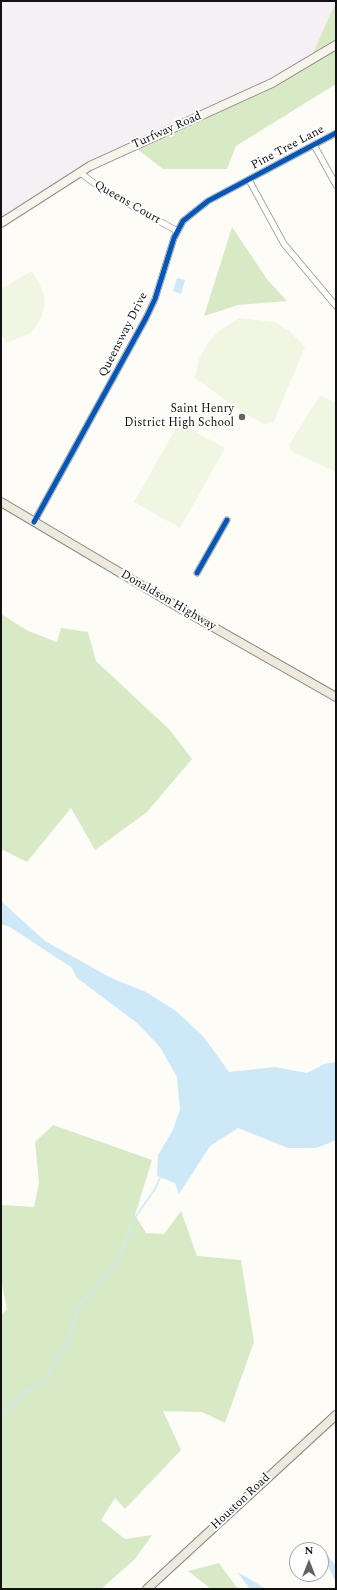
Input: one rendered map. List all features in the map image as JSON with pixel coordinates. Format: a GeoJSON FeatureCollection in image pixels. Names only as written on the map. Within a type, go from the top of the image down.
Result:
{"type":"FeatureCollection","features":[{"type":"Feature","properties":{"kind":"main road","name":"Turfway Road"},"geometry":{"type":"LineString","coordinates":[[1,223],[79,172],[272,83],[336,45]]}},
{"type":"Feature","properties":{"kind":"main road","name":"Donaldson Highway"},"geometry":{"type":"LineString","coordinates":[[1,502],[336,697]]}},
{"type":"Feature","properties":{"kind":"main road","name":"Houston Road"},"geometry":{"type":"LineString","coordinates":[[147,1589],[336,1415]]}},
{"type":"Feature","properties":{"kind":"street","name":"Pine Tree Lane"},"geometry":{"type":"LineString","coordinates":[[249,180],[336,133]]}},
{"type":"Feature","properties":{"kind":"street"},"geometry":{"type":"LineString","coordinates":[[314,145],[336,185]]}},
{"type":"Feature","properties":{"kind":"street","name":"Queens Court"},"geometry":{"type":"LineString","coordinates":[[79,172],[102,189],[177,231]]}},
{"type":"Feature","properties":{"kind":"street"},"geometry":{"type":"LineString","coordinates":[[249,180],[284,244],[336,306]]}},
{"type":"Feature","properties":{"kind":"street","name":"Queensway Drive"},"geometry":{"type":"LineString","coordinates":[[34,522],[146,318],[155,299],[177,231],[183,221],[197,208],[249,180]]}},
{"type":"Feature","properties":{"kind":"street"},"geometry":{"type":"LineString","coordinates":[[197,573],[227,520]]}},
{"type":"Feature","properties":{"kind":"shaded area"},"geometry":{"type":"Polygon","coordinates":[[[1,1],[336,1],[336,5],[333,8],[309,62],[90,166],[1,223],[1,1]]]}},
{"type":"Feature","properties":{"kind":"green space"},"geometry":{"type":"Polygon","coordinates":[[[336,5],[336,84],[236,146],[227,169],[163,169],[133,146],[309,62],[333,8],[336,5]]]}},
{"type":"Feature","properties":{"kind":"green space"},"geometry":{"type":"Polygon","coordinates":[[[232,227],[267,279],[287,301],[238,305],[204,316],[232,227]]]}},
{"type":"Feature","properties":{"kind":"green space"},"geometry":{"type":"Polygon","coordinates":[[[32,271],[39,282],[45,299],[42,316],[31,333],[6,343],[1,332],[1,289],[32,271]]]}},
{"type":"Feature","properties":{"kind":"green space"},"geometry":{"type":"Polygon","coordinates":[[[239,318],[275,322],[289,331],[305,347],[273,423],[264,424],[242,412],[195,378],[199,359],[208,342],[220,330],[239,318]]]}},
{"type":"Feature","properties":{"kind":"green space"},"geometry":{"type":"Polygon","coordinates":[[[320,395],[336,403],[336,472],[293,452],[289,445],[320,395]]]}},
{"type":"Feature","properties":{"kind":"green space"},"geometry":{"type":"Polygon","coordinates":[[[179,423],[225,448],[180,528],[134,502],[179,423]]]}},
{"type":"Feature","properties":{"kind":"green space"},"geometry":{"type":"Polygon","coordinates":[[[1,614],[28,631],[57,642],[61,628],[88,632],[96,661],[170,730],[192,759],[147,812],[95,850],[71,808],[27,862],[1,849],[1,614]]]}},
{"type":"Feature","properties":{"kind":"green space"},"geometry":{"type":"Polygon","coordinates":[[[53,1125],[152,1160],[135,1215],[146,1233],[164,1234],[181,1211],[197,1256],[241,1260],[254,1342],[225,1423],[202,1412],[163,1411],[181,1450],[125,1509],[115,1498],[101,1520],[125,1539],[152,1535],[135,1559],[101,1589],[1,1589],[1,1315],[7,1309],[1,1280],[1,1205],[34,1207],[39,1183],[35,1142],[53,1125]]]}},
{"type":"Feature","properties":{"kind":"green space"},"geometry":{"type":"Polygon","coordinates":[[[219,1563],[238,1589],[211,1589],[188,1571],[219,1563]]]}},
{"type":"Feature","properties":{"kind":"water"},"geometry":{"type":"Polygon","coordinates":[[[177,278],[185,280],[181,294],[173,291],[177,278]]]}},
{"type":"Feature","properties":{"kind":"water"},"geometry":{"type":"Polygon","coordinates":[[[1,901],[45,941],[111,978],[146,992],[176,1011],[203,1036],[229,1072],[275,1067],[307,1073],[324,1064],[336,1062],[336,1140],[317,1148],[288,1148],[238,1128],[210,1146],[179,1194],[175,1183],[157,1176],[158,1155],[173,1130],[180,1109],[177,1077],[160,1047],[137,1023],[77,978],[72,968],[10,927],[1,924],[1,901]]]}},
{"type":"Feature","properties":{"kind":"water"},"geometry":{"type":"Polygon","coordinates":[[[329,1557],[336,1566],[336,1582],[329,1568],[329,1557]]]}},
{"type":"Feature","properties":{"kind":"water"},"geometry":{"type":"Polygon","coordinates":[[[238,1573],[243,1575],[266,1589],[250,1589],[238,1573]]]}},
{"type":"Feature","properties":{"kind":"waterway"},"geometry":{"type":"LineString","coordinates":[[1,1414],[16,1402],[24,1391],[40,1386],[47,1378],[55,1360],[70,1338],[77,1309],[119,1259],[134,1219],[155,1189],[160,1178]]}},
{"type":"Feature","properties":{"kind":"cycle path"},"geometry":{"type":"LineString","coordinates":[[34,522],[146,318],[155,299],[174,238],[183,221],[208,201],[336,133]]}},
{"type":"Feature","properties":{"kind":"cycle path"},"geometry":{"type":"LineString","coordinates":[[197,573],[227,520]]}},
{"type":"Feature","properties":{"kind":"place","name":"Saint Henry District High School"},"geometry":{"type":"Point","coordinates":[242,417]}}]}
